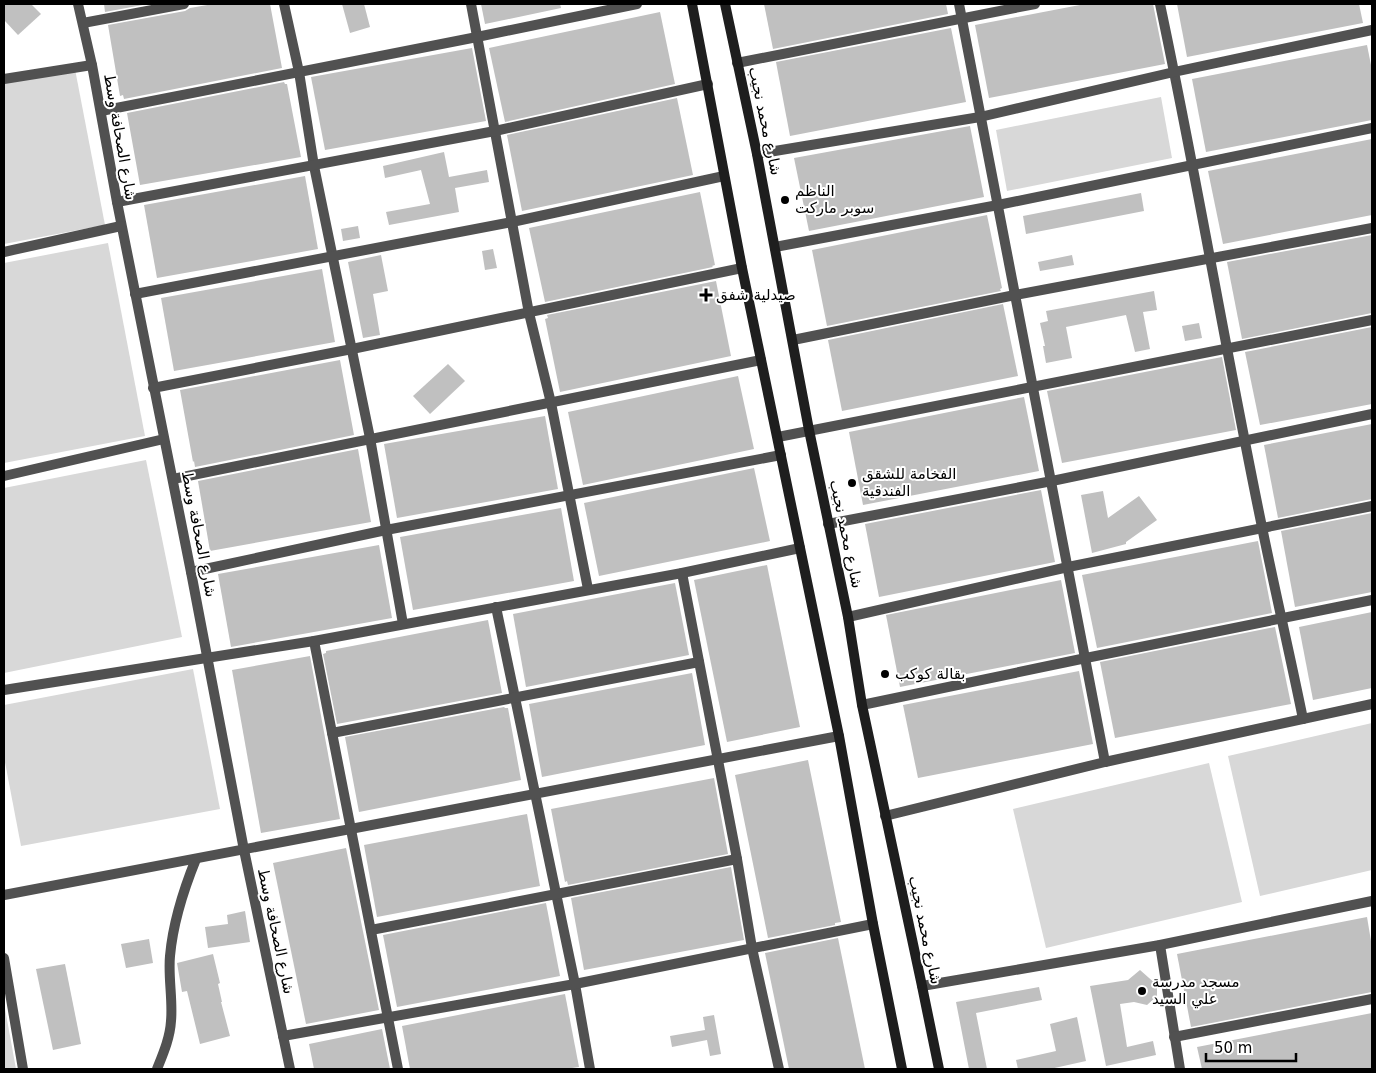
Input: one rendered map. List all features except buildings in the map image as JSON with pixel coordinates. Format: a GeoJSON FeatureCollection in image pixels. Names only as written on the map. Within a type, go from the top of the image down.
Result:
{"type":"FeatureCollection","features":[{"type":"Feature","properties":{"kind":"main road"},"geometry":{"type":"LineString","coordinates":[[692,4],[742,268],[839,736],[873,924],[902,1069]]}},
{"type":"Feature","properties":{"kind":"main road","name":"شارع محمد نجيب"},"geometry":{"type":"LineString","coordinates":[[725,4],[757,154],[828,524],[848,617],[862,705],[939,1069]]}},
{"type":"Feature","properties":{"kind":"street","name":"شارع الصحافة وسط"},"geometry":{"type":"LineString","coordinates":[[78,4],[92,65],[121,226],[173,479],[244,850],[290,1069]]}},
{"type":"Feature","properties":{"kind":"street"},"geometry":{"type":"LineString","coordinates":[[83,23],[184,4]]}},
{"type":"Feature","properties":{"kind":"street"},"geometry":{"type":"LineString","coordinates":[[284,4],[314,166],[370,438],[403,624]]}},
{"type":"Feature","properties":{"kind":"street"},"geometry":{"type":"LineString","coordinates":[[471,4],[529,313],[550,403],[588,589]]}},
{"type":"Feature","properties":{"kind":"street"},"geometry":{"type":"LineString","coordinates":[[101,111],[637,4]]}},
{"type":"Feature","properties":{"kind":"street"},"geometry":{"type":"LineString","coordinates":[[959,4],[1106,762]]}},
{"type":"Feature","properties":{"kind":"street"},"geometry":{"type":"LineString","coordinates":[[737,63],[1036,4]]}},
{"type":"Feature","properties":{"kind":"street"},"geometry":{"type":"LineString","coordinates":[[1160,4],[1193,165],[1262,528],[1283,618],[1303,720]]}},
{"type":"Feature","properties":{"kind":"street"},"geometry":{"type":"LineString","coordinates":[[757,154],[980,117],[1174,72],[1372,30]]}},
{"type":"Feature","properties":{"kind":"street"},"geometry":{"type":"LineString","coordinates":[[4,79],[92,65]]}},
{"type":"Feature","properties":{"kind":"street"},"geometry":{"type":"LineString","coordinates":[[117,202],[495,131],[708,84]]}},
{"type":"Feature","properties":{"kind":"street"},"geometry":{"type":"LineString","coordinates":[[775,247],[998,205],[1372,128]]}},
{"type":"Feature","properties":{"kind":"street"},"geometry":{"type":"LineString","coordinates":[[135,294],[512,222],[724,176]]}},
{"type":"Feature","properties":{"kind":"street"},"geometry":{"type":"LineString","coordinates":[[4,252],[121,226]]}},
{"type":"Feature","properties":{"kind":"street"},"geometry":{"type":"LineString","coordinates":[[793,340],[1015,295],[1372,228]]}},
{"type":"Feature","properties":{"kind":"street"},"geometry":{"type":"LineString","coordinates":[[153,388],[529,313],[742,268]]}},
{"type":"Feature","properties":{"kind":"street"},"geometry":{"type":"LineString","coordinates":[[778,437],[1372,320]]}},
{"type":"Feature","properties":{"kind":"street"},"geometry":{"type":"LineString","coordinates":[[173,479],[761,360]]}},
{"type":"Feature","properties":{"kind":"street"},"geometry":{"type":"LineString","coordinates":[[828,524],[1052,482],[1372,414]]}},
{"type":"Feature","properties":{"kind":"street"},"geometry":{"type":"LineString","coordinates":[[4,476],[164,439]]}},
{"type":"Feature","properties":{"kind":"street"},"geometry":{"type":"LineString","coordinates":[[191,572],[386,530],[781,455]]}},
{"type":"Feature","properties":{"kind":"street"},"geometry":{"type":"LineString","coordinates":[[848,617],[1068,567],[1372,506]]}},
{"type":"Feature","properties":{"kind":"street"},"geometry":{"type":"LineString","coordinates":[[4,690],[314,641],[682,573],[800,548]]}},
{"type":"Feature","properties":{"kind":"street"},"geometry":{"type":"LineString","coordinates":[[682,573],[737,859],[752,948],[779,1069]]}},
{"type":"Feature","properties":{"kind":"street"},"geometry":{"type":"LineString","coordinates":[[862,705],[1372,600]]}},
{"type":"Feature","properties":{"kind":"street"},"geometry":{"type":"LineString","coordinates":[[496,607],[575,984],[590,1069]]}},
{"type":"Feature","properties":{"kind":"street"},"geometry":{"type":"LineString","coordinates":[[314,641],[398,1069]]}},
{"type":"Feature","properties":{"kind":"street"},"geometry":{"type":"LineString","coordinates":[[332,733],[699,662]]}},
{"type":"Feature","properties":{"kind":"street"},"geometry":{"type":"LineString","coordinates":[[885,816],[1106,762],[1372,704]]}},
{"type":"Feature","properties":{"kind":"street"},"geometry":{"type":"LineString","coordinates":[[4,896],[839,736]]}},
{"type":"Feature","properties":{"kind":"street"},"geometry":{"type":"LineString","coordinates":[[157,1069],[169,1037],[171,1021],[170,958],[174,927],[182,891],[196,859]]}},
{"type":"Feature","properties":{"kind":"street"},"geometry":{"type":"LineString","coordinates":[[371,930],[737,859]]}},
{"type":"Feature","properties":{"kind":"street"},"geometry":{"type":"LineString","coordinates":[[922,986],[1160,945],[1372,901]]}},
{"type":"Feature","properties":{"kind":"street"},"geometry":{"type":"LineString","coordinates":[[283,1036],[575,984],[873,924]]}},
{"type":"Feature","properties":{"kind":"street"},"geometry":{"type":"LineString","coordinates":[[1160,945],[1180,1069]]}},
{"type":"Feature","properties":{"kind":"street"},"geometry":{"type":"LineString","coordinates":[[4,958],[6,980],[24,1069]]}},
{"type":"Feature","properties":{"kind":"street"},"geometry":{"type":"LineString","coordinates":[[1174,1037],[1372,999]]}},
{"type":"Feature","properties":{"kind":"shaded area"},"geometry":{"type":"Polygon","coordinates":[[[74,64],[105,225],[4,244],[4,77],[74,64]]]}},
{"type":"Feature","properties":{"kind":"shaded area"},"geometry":{"type":"Polygon","coordinates":[[[1161,97],[1172,158],[1007,191],[996,130],[1161,97]]]}},
{"type":"Feature","properties":{"kind":"shaded area"},"geometry":{"type":"Polygon","coordinates":[[[108,243],[145,436],[4,463],[4,263],[108,243]]]}},
{"type":"Feature","properties":{"kind":"shaded area"},"geometry":{"type":"Polygon","coordinates":[[[146,460],[182,637],[4,673],[4,488],[146,460]]]}},
{"type":"Feature","properties":{"kind":"shaded area"},"geometry":{"type":"Polygon","coordinates":[[[193,669],[220,809],[21,846],[4,757],[4,705],[193,669]]]}},
{"type":"Feature","properties":{"kind":"shaded area"},"geometry":{"type":"Polygon","coordinates":[[[1372,723],[1372,870],[1260,896],[1228,756],[1372,723]]]}},
{"type":"Feature","properties":{"kind":"shaded area"},"geometry":{"type":"Polygon","coordinates":[[[1209,763],[1242,902],[1046,948],[1013,809],[1209,763]]]}},
{"type":"Feature","properties":{"kind":"shaded area"},"geometry":{"type":"Polygon","coordinates":[[[4,1003],[16,1069],[4,1069],[4,1003]]]}},
{"type":"Feature","properties":{"kind":"place","name":"الناظم سوبر ماركت"},"geometry":{"type":"Point","coordinates":[785,200]}},
{"type":"Feature","properties":{"kind":"place","name":"صيدلية شفق"},"geometry":{"type":"Point","coordinates":[706,295]}},
{"type":"Feature","properties":{"kind":"place","name":"الفخامة للشقق الفندقية"},"geometry":{"type":"Point","coordinates":[852,483]}},
{"type":"Feature","properties":{"kind":"place","name":"بقالة كوكب"},"geometry":{"type":"Point","coordinates":[885,674]}},
{"type":"Feature","properties":{"kind":"place","name":"مسجد مدرسة علي السيد"},"geometry":{"type":"Point","coordinates":[1142,991]}}]}
